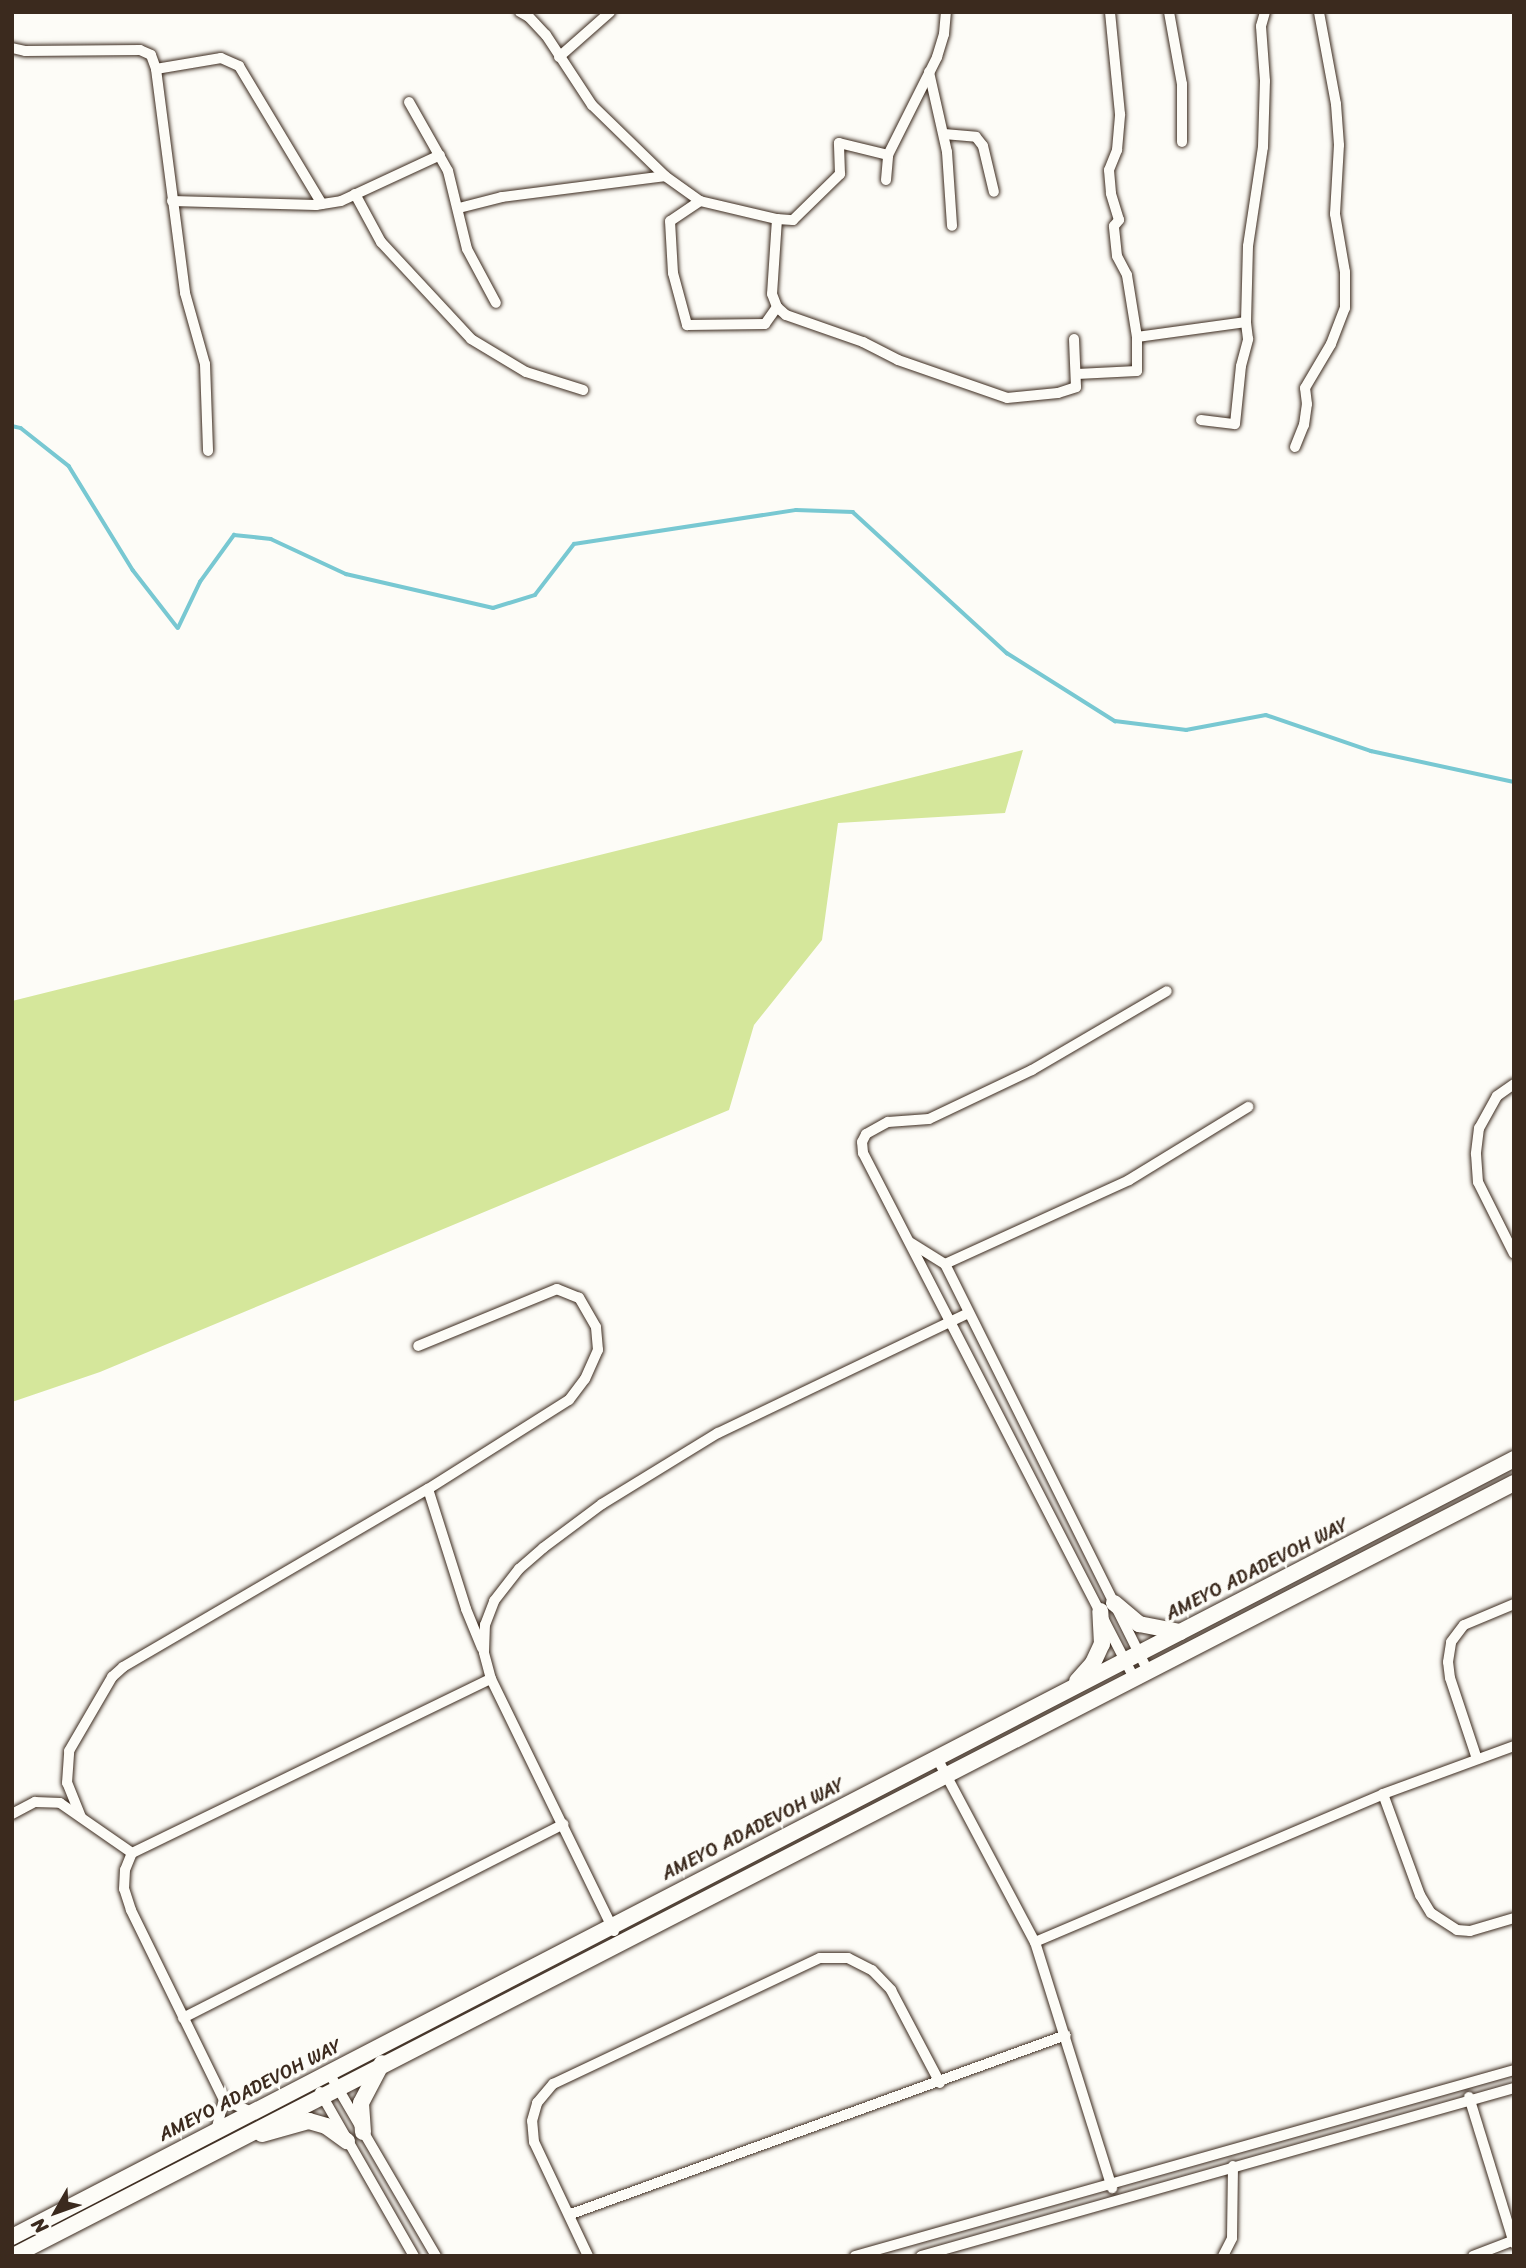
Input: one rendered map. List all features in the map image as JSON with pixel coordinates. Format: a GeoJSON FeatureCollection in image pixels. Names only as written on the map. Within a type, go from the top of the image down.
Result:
{"type":"FeatureCollection","features":[{"type":"Feature","properties":{"kind":"street"},"geometry":{"type":"LineString","coordinates":[[520,12],[529,17],[546,35],[592,104],[665,176],[700,201],[777,219],[793,220],[840,173],[839,143],[888,155]]}},
{"type":"Feature","properties":{"kind":"street"},"geometry":{"type":"LineString","coordinates":[[559,57],[610,12]]}},
{"type":"Feature","properties":{"kind":"street"},"geometry":{"type":"LineString","coordinates":[[886,180],[888,155],[929,72],[944,34],[946,12]]}},
{"type":"Feature","properties":{"kind":"street"},"geometry":{"type":"LineString","coordinates":[[1077,374],[1137,371],[1137,337],[1127,275],[1117,256],[1114,226],[1119,220],[1108,170],[1117,150],[1120,114],[1110,12]]}},
{"type":"Feature","properties":{"kind":"street"},"geometry":{"type":"LineString","coordinates":[[1169,12],[1182,84],[1182,142]]}},
{"type":"Feature","properties":{"kind":"street"},"geometry":{"type":"LineString","coordinates":[[1201,420],[1235,424],[1241,366],[1248,339],[1248,246],[1263,147],[1265,81],[1261,26],[1265,12]]}},
{"type":"Feature","properties":{"kind":"street"},"geometry":{"type":"LineString","coordinates":[[1295,447],[1304,425],[1307,404],[1305,388],[1331,344],[1345,308],[1345,272],[1335,214],[1339,145],[1336,104],[1319,12]]}},
{"type":"Feature","properties":{"kind":"street"},"geometry":{"type":"LineString","coordinates":[[12,48],[25,51],[140,50],[151,55],[156,69],[185,293],[205,364],[208,450]]}},
{"type":"Feature","properties":{"kind":"street"},"geometry":{"type":"LineString","coordinates":[[156,69],[221,58],[239,66],[322,204]]}},
{"type":"Feature","properties":{"kind":"street"},"geometry":{"type":"LineString","coordinates":[[929,72],[944,134],[953,226]]}},
{"type":"Feature","properties":{"kind":"street"},"geometry":{"type":"LineString","coordinates":[[409,102],[440,155],[459,208],[467,249],[496,303]]}},
{"type":"Feature","properties":{"kind":"street"},"geometry":{"type":"LineString","coordinates":[[944,134],[976,137],[983,146],[994,192]]}},
{"type":"Feature","properties":{"kind":"street"},"geometry":{"type":"LineString","coordinates":[[172,201],[322,204],[341,201],[440,155]]}},
{"type":"Feature","properties":{"kind":"street"},"geometry":{"type":"LineString","coordinates":[[459,208],[502,197],[665,176]]}},
{"type":"Feature","properties":{"kind":"street"},"geometry":{"type":"LineString","coordinates":[[355,194],[381,242],[471,340],[526,372],[583,390]]}},
{"type":"Feature","properties":{"kind":"street"},"geometry":{"type":"LineString","coordinates":[[700,201],[670,221],[673,273],[687,325],[765,324],[777,307]]}},
{"type":"Feature","properties":{"kind":"street"},"geometry":{"type":"LineString","coordinates":[[777,219],[772,294],[777,307],[786,315],[863,342],[898,360],[1007,398],[1058,393],[1076,387],[1074,339]]}},
{"type":"Feature","properties":{"kind":"street"},"geometry":{"type":"LineString","coordinates":[[1137,337],[1246,322]]}},
{"type":"Feature","properties":{"kind":"street"},"geometry":{"type":"LineString","coordinates":[[1167,991],[1032,1070],[929,1119],[888,1122],[866,1133],[862,1142],[863,1153],[908,1242],[1107,1607],[1139,1624],[1180,1632]]}},
{"type":"Feature","properties":{"kind":"street"},"geometry":{"type":"LineString","coordinates":[[1514,1084],[1497,1096],[1479,1128],[1476,1154],[1478,1182],[1514,1254]]}},
{"type":"Feature","properties":{"kind":"street"},"geometry":{"type":"LineString","coordinates":[[945,1264],[1129,1180],[1248,1107]]}},
{"type":"Feature","properties":{"kind":"street"},"geometry":{"type":"LineString","coordinates":[[908,1242],[945,1264],[1141,1674]]}},
{"type":"Feature","properties":{"kind":"street"},"geometry":{"type":"LineString","coordinates":[[81,1818],[68,1783],[69,1751],[112,1677],[123,1667],[428,1489],[569,1400],[585,1380],[598,1350],[596,1327],[579,1298],[557,1289],[418,1346]]}},
{"type":"Feature","properties":{"kind":"street"},"geometry":{"type":"LineString","coordinates":[[484,1652],[485,1625],[494,1601],[519,1569],[602,1504],[718,1433],[969,1313]]}},
{"type":"Feature","properties":{"kind":"street","name":"AMEYO ADADEVOH WAY"},"geometry":{"type":"LineString","coordinates":[[13,2256],[216,2148],[333,2079],[611,1926],[1514,1459]]}},
{"type":"Feature","properties":{"kind":"street","name":"AMEYO ADADEVOH WAY"},"geometry":{"type":"LineString","coordinates":[[333,2079],[382,2063],[1514,1483]]}},
{"type":"Feature","properties":{"kind":"street"},"geometry":{"type":"LineString","coordinates":[[428,1489],[491,1679],[619,1942]]}},
{"type":"Feature","properties":{"kind":"street"},"geometry":{"type":"LineString","coordinates":[[1477,1759],[1450,1678],[1448,1662],[1451,1642],[1464,1625],[1514,1604]]}},
{"type":"Feature","properties":{"kind":"street"},"geometry":{"type":"LineString","coordinates":[[1070,1689],[1093,1663],[1102,1644],[1107,1607]]}},
{"type":"Feature","properties":{"kind":"street"},"geometry":{"type":"LineString","coordinates":[[252,2112],[225,2100],[183,2018],[124,1889],[125,1870],[132,1853],[491,1679]]}},
{"type":"Feature","properties":{"kind":"street"},"geometry":{"type":"LineString","coordinates":[[1035,1942],[1384,1794],[1514,1746]]}},
{"type":"Feature","properties":{"kind":"street"},"geometry":{"type":"LineString","coordinates":[[937,1758],[1035,1942],[1116,2201]]}},
{"type":"Feature","properties":{"kind":"street"},"geometry":{"type":"LineString","coordinates":[[1384,1794],[1420,1895],[1431,1913],[1457,1930],[1470,1931],[1514,1918]]}},
{"type":"Feature","properties":{"kind":"street"},"geometry":{"type":"LineString","coordinates":[[12,1814],[35,1802],[60,1803],[117,1846],[132,1853]]}},
{"type":"Feature","properties":{"kind":"street"},"geometry":{"type":"LineString","coordinates":[[183,2018],[563,1824]]}},
{"type":"Feature","properties":{"kind":"street"},"geometry":{"type":"LineString","coordinates":[[588,2256],[571,2214],[534,2142],[532,2121],[537,2103],[553,2084],[820,1958],[848,1958],[872,1970],[891,1990],[940,2082]]}},
{"type":"Feature","properties":{"kind":"street"},"geometry":{"type":"LineString","coordinates":[[571,2214],[1066,2035]]}},
{"type":"Feature","properties":{"kind":"street"},"geometry":{"type":"LineString","coordinates":[[363,2132],[361,2103],[382,2063]]}},
{"type":"Feature","properties":{"kind":"street"},"geometry":{"type":"LineString","coordinates":[[855,2256],[1228,2148],[1514,2070]]}},
{"type":"Feature","properties":{"kind":"street"},"geometry":{"type":"LineString","coordinates":[[333,2079],[436,2256]]}},
{"type":"Feature","properties":{"kind":"street"},"geometry":{"type":"LineString","coordinates":[[1465,2084],[1513,2242],[1473,2256]]}},
{"type":"Feature","properties":{"kind":"street"},"geometry":{"type":"LineString","coordinates":[[317,2088],[414,2256]]}},
{"type":"Feature","properties":{"kind":"street","name":"AMEYO ADADEVOH WAY"},"geometry":{"type":"LineString","coordinates":[[12,2237],[252,2112],[317,2088]]}},
{"type":"Feature","properties":{"kind":"street"},"geometry":{"type":"LineString","coordinates":[[921,2256],[1514,2088]]}},
{"type":"Feature","properties":{"kind":"street"},"geometry":{"type":"LineString","coordinates":[[216,2131],[225,2100]]}},
{"type":"Feature","properties":{"kind":"street"},"geometry":{"type":"LineString","coordinates":[[216,2148],[309,2121],[326,2126],[347,2141]]}},
{"type":"Feature","properties":{"kind":"street"},"geometry":{"type":"LineString","coordinates":[[1223,2256],[1232,2238],[1233,2166]]}},
{"type":"Feature","properties":{"kind":"green space"},"geometry":{"type":"Polygon","coordinates":[[[1023,750],[1005,813],[838,823],[822,940],[754,1025],[729,1110],[100,1372],[12,1402],[12,1001],[1023,750]]]}},
{"type":"Feature","properties":{"kind":"waterway"},"geometry":{"type":"LineString","coordinates":[[12,426],[21,428],[69,466],[133,570],[178,628],[200,582],[234,535],[271,539],[346,574],[493,608],[535,595],[574,544],[796,510],[853,512],[1007,653],[1115,721],[1186,730],[1266,715],[1371,751],[1514,782]]}}]}
